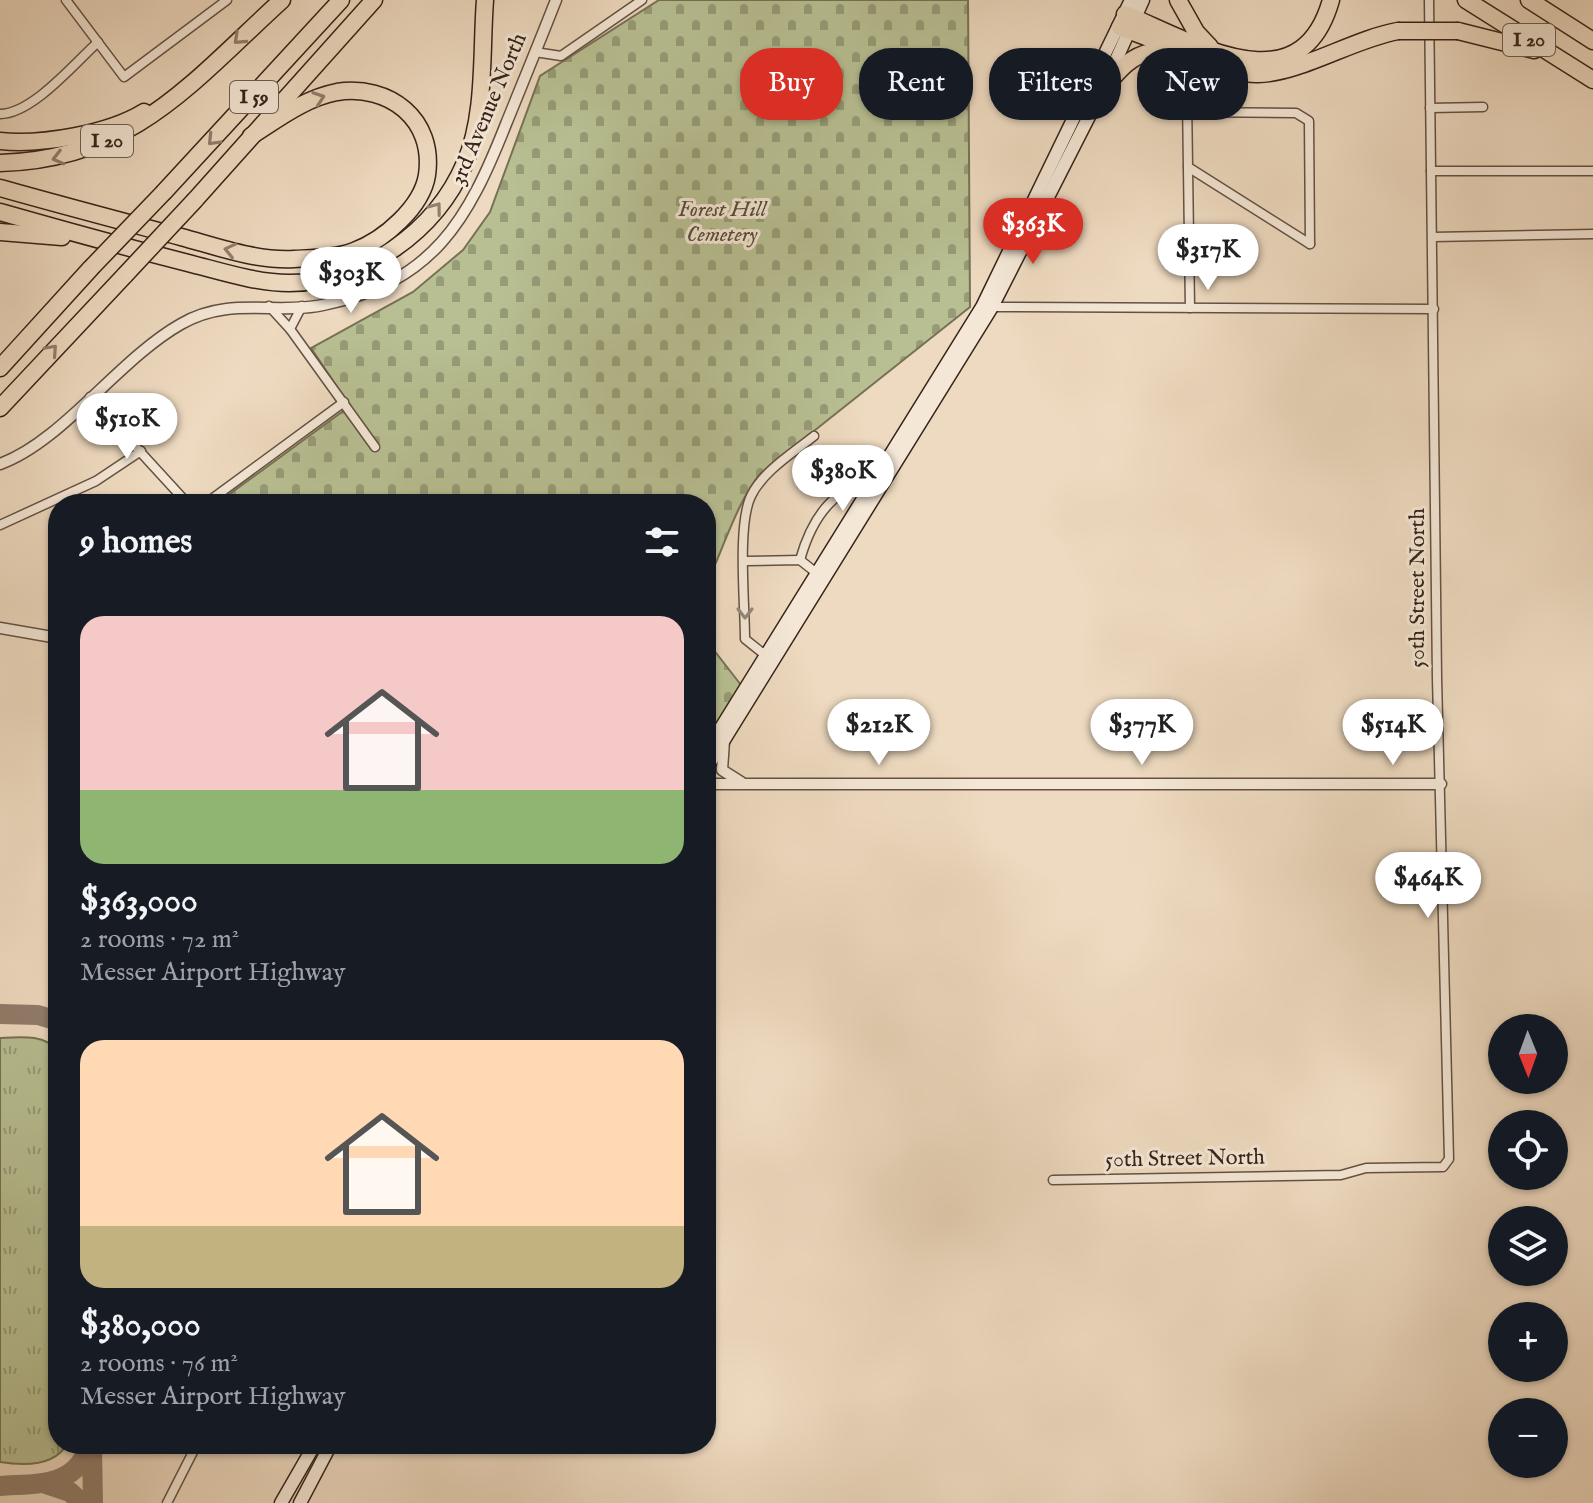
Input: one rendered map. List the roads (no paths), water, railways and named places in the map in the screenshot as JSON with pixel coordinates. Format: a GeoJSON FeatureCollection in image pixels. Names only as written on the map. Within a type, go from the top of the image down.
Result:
{"type":"FeatureCollection","features":[{"type":"Feature","properties":{"kind":"highway","name":"I 20"},"geometry":{"type":"LineString","coordinates":[[0,163],[41,162],[89,150],[132,130],[171,103],[282,0]]}},
{"type":"Feature","properties":{"kind":"highway","name":"I 59"},"geometry":{"type":"LineString","coordinates":[[0,368],[341,0]]}},
{"type":"Feature","properties":{"kind":"highway","name":"I 59"},"geometry":{"type":"LineString","coordinates":[[0,408],[195,200],[374,0]]}},
{"type":"Feature","properties":{"kind":"highway"},"geometry":{"type":"LineString","coordinates":[[0,212],[233,274],[288,283],[331,279],[381,258],[422,225],[466,162],[476,117],[485,0]]}},
{"type":"Feature","properties":{"kind":"highway"},"geometry":{"type":"LineString","coordinates":[[1178,0],[1196,32],[1210,48]]}},
{"type":"Feature","properties":{"kind":"highway"},"geometry":{"type":"LineString","coordinates":[[1248,62],[1281,58],[1309,42],[1320,27],[1331,0]]}},
{"type":"Feature","properties":{"kind":"highway","name":"I 20"},"geometry":{"type":"LineString","coordinates":[[1466,0],[1593,80]]}},
{"type":"Feature","properties":{"kind":"highway","name":"I 20"},"geometry":{"type":"LineString","coordinates":[[1529,0],[1593,40]]}},
{"type":"Feature","properties":{"kind":"highway"},"geometry":{"type":"LineString","coordinates":[[1543,0],[1593,40]]}},
{"type":"Feature","properties":{"kind":"highway"},"geometry":{"type":"LineString","coordinates":[[1128,18],[1205,48]]}},
{"type":"Feature","properties":{"kind":"highway"},"geometry":{"type":"LineString","coordinates":[[1128,18],[1187,48]]}},
{"type":"Feature","properties":{"kind":"highway"},"geometry":{"type":"LineString","coordinates":[[1248,73],[1283,70],[1373,35],[1398,31],[1458,31],[1522,45],[1568,64]]}},
{"type":"Feature","properties":{"kind":"highway"},"geometry":{"type":"LineString","coordinates":[[1121,70],[1137,56]]}},
{"type":"Feature","properties":{"kind":"highway"},"geometry":{"type":"LineString","coordinates":[[0,141],[21,143],[77,135],[137,116],[197,79]]}},
{"type":"Feature","properties":{"kind":"highway"},"geometry":{"type":"LineString","coordinates":[[0,188],[272,260],[354,251],[375,240],[412,206],[427,173],[426,151],[416,121],[407,109],[384,94],[366,91],[320,97],[299,105],[251,136]]}},
{"type":"Feature","properties":{"kind":"highway"},"geometry":{"type":"LineString","coordinates":[[0,232],[105,242]]}},
{"type":"Feature","properties":{"kind":"main road"},"geometry":{"type":"LineString","coordinates":[[716,753],[883,465],[987,307],[1128,18],[1143,0]]}},
{"type":"Feature","properties":{"kind":"main road"},"geometry":{"type":"LineString","coordinates":[[1117,48],[1128,18]]}},
{"type":"Feature","properties":{"kind":"main road"},"geometry":{"type":"LineString","coordinates":[[716,736],[987,307],[1087,120]]}},
{"type":"Feature","properties":{"kind":"main road"},"geometry":{"type":"LineString","coordinates":[[281,1503],[309,1454]]}},
{"type":"Feature","properties":{"kind":"main road"},"geometry":{"type":"LineString","coordinates":[[300,1503],[326,1454]]}},
{"type":"Feature","properties":{"kind":"street"},"geometry":{"type":"LineString","coordinates":[[68,1],[124,77],[227,0]]}},
{"type":"Feature","properties":{"kind":"street","name":"3rd Avenue North"},"geometry":{"type":"LineString","coordinates":[[0,464],[33,446],[147,345],[185,322],[218,310],[322,305],[377,289],[415,266],[441,244],[465,215],[482,184],[556,0]]}},
{"type":"Feature","properties":{"kind":"street","name":"50th Street North"},"geometry":{"type":"LineString","coordinates":[[1053,1180],[1341,1175],[1366,1168],[1446,1165],[1449,1159],[1437,678],[1429,0]]}},
{"type":"Feature","properties":{"kind":"street"},"geometry":{"type":"LineString","coordinates":[[535,52],[561,56],[636,2]]}},
{"type":"Feature","properties":{"kind":"street"},"geometry":{"type":"LineString","coordinates":[[0,114],[16,114],[98,42]]}},
{"type":"Feature","properties":{"kind":"street"},"geometry":{"type":"LineString","coordinates":[[1430,108],[1483,107]]}},
{"type":"Feature","properties":{"kind":"street"},"geometry":{"type":"LineString","coordinates":[[1188,167],[1310,244],[1309,121],[1296,113],[1248,113]]}},
{"type":"Feature","properties":{"kind":"street"},"geometry":{"type":"LineString","coordinates":[[1188,120],[1190,308]]}},
{"type":"Feature","properties":{"kind":"street"},"geometry":{"type":"LineString","coordinates":[[1431,171],[1593,171]]}},
{"type":"Feature","properties":{"kind":"street"},"geometry":{"type":"LineString","coordinates":[[1433,237],[1593,234]]}},
{"type":"Feature","properties":{"kind":"street"},"geometry":{"type":"LineString","coordinates":[[269,306],[290,329],[375,447]]}},
{"type":"Feature","properties":{"kind":"street"},"geometry":{"type":"LineString","coordinates":[[290,329],[302,306]]}},
{"type":"Feature","properties":{"kind":"street"},"geometry":{"type":"LineString","coordinates":[[987,307],[1434,309]]}},
{"type":"Feature","properties":{"kind":"street"},"geometry":{"type":"LineString","coordinates":[[90,397],[179,494]]}},
{"type":"Feature","properties":{"kind":"street"},"geometry":{"type":"LineString","coordinates":[[219,494],[344,402]]}},
{"type":"Feature","properties":{"kind":"street"},"geometry":{"type":"LineString","coordinates":[[765,655],[745,639],[744,516],[752,494],[770,472],[814,436]]}},
{"type":"Feature","properties":{"kind":"street"},"geometry":{"type":"LineString","coordinates":[[68,494],[96,481],[141,451]]}},
{"type":"Feature","properties":{"kind":"street"},"geometry":{"type":"LineString","coordinates":[[800,560],[808,532],[819,512],[883,465]]}},
{"type":"Feature","properties":{"kind":"street"},"geometry":{"type":"LineString","coordinates":[[0,525],[48,503]]}},
{"type":"Feature","properties":{"kind":"street"},"geometry":{"type":"LineString","coordinates":[[746,561],[800,560],[820,575]]}},
{"type":"Feature","properties":{"kind":"street"},"geometry":{"type":"LineString","coordinates":[[0,628],[48,636]]}},
{"type":"Feature","properties":{"kind":"street"},"geometry":{"type":"LineString","coordinates":[[724,740],[722,770],[739,782],[755,784]]}},
{"type":"Feature","properties":{"kind":"street"},"geometry":{"type":"LineString","coordinates":[[716,784],[1441,784]]}},
{"type":"Feature","properties":{"kind":"street"},"geometry":{"type":"LineString","coordinates":[[167,1503],[192,1454]]}},
{"type":"Feature","properties":{"kind":"park label","name":"Forest Hill Cemetery"},"geometry":{"type":"Point","coordinates":[722,222]}}]}
